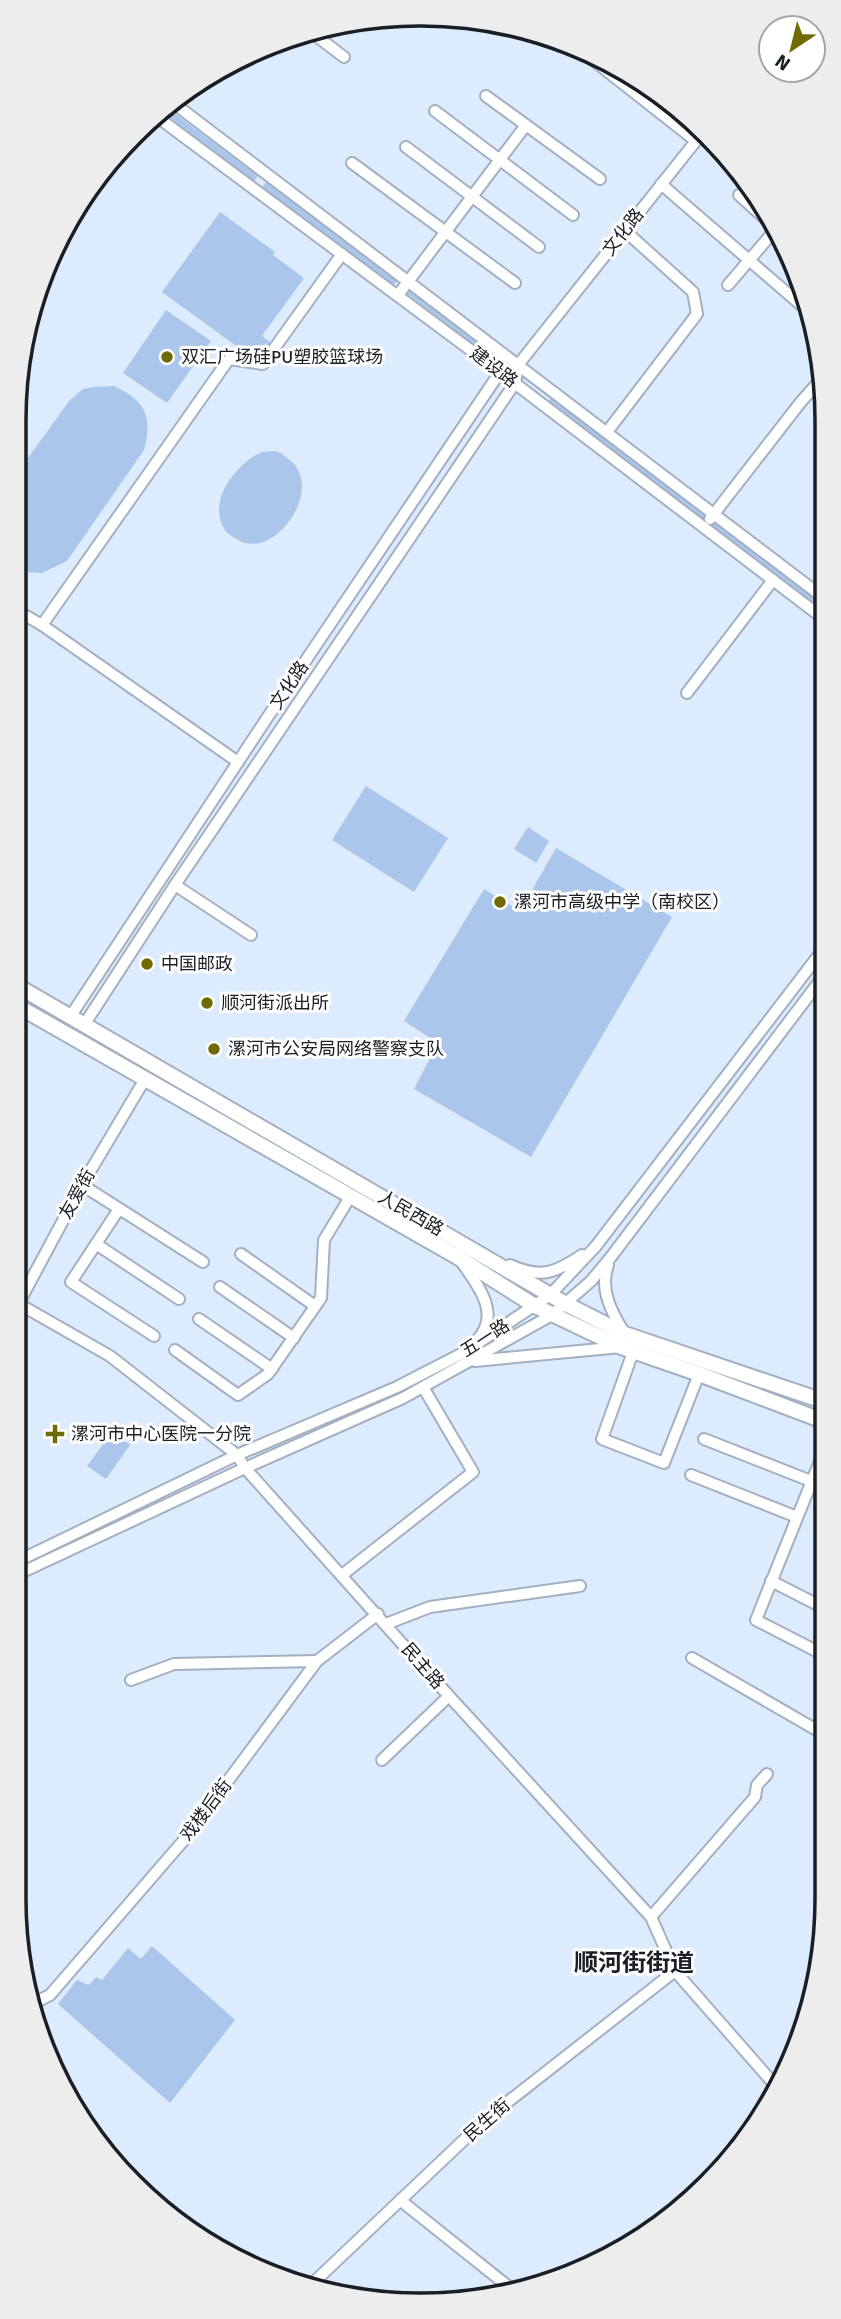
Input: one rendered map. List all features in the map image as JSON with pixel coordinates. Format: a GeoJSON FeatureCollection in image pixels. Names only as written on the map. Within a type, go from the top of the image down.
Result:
{"type":"FeatureCollection","features":[{"type":"Feature","properties":{"kind":"main road","name":"人民西路"},"geometry":{"type":"LineString","coordinates":[[26,991],[480,1252],[626,1344],[815,1399]]}},
{"type":"Feature","properties":{"kind":"main road","name":"人民西路"},"geometry":{"type":"LineString","coordinates":[[26,1011],[458,1258],[552,1315],[815,1418]]}},
{"type":"Feature","properties":{"kind":"street"},"geometry":{"type":"LineString","coordinates":[[321,39],[344,57]]}},
{"type":"Feature","properties":{"kind":"street"},"geometry":{"type":"LineString","coordinates":[[634,89],[666,112]]}},
{"type":"Feature","properties":{"kind":"street"},"geometry":{"type":"LineString","coordinates":[[486,96],[600,179]]}},
{"type":"Feature","properties":{"kind":"street","name":"建设路"},"geometry":{"type":"LineString","coordinates":[[180,108],[815,591]]}},
{"type":"Feature","properties":{"kind":"street"},"geometry":{"type":"LineString","coordinates":[[435,111],[573,215]]}},
{"type":"Feature","properties":{"kind":"street","name":"建设路"},"geometry":{"type":"LineString","coordinates":[[164,121],[515,383],[815,613]]}},
{"type":"Feature","properties":{"kind":"street"},"geometry":{"type":"LineString","coordinates":[[398,295],[526,125]]}},
{"type":"Feature","properties":{"kind":"street","name":"文化路"},"geometry":{"type":"LineString","coordinates":[[84,1025],[175,885],[515,383],[518,365],[696,139]]}},
{"type":"Feature","properties":{"kind":"street"},"geometry":{"type":"LineString","coordinates":[[406,148],[539,247]]}},
{"type":"Feature","properties":{"kind":"street"},"geometry":{"type":"LineString","coordinates":[[352,163],[515,283]]}},
{"type":"Feature","properties":{"kind":"street"},"geometry":{"type":"LineString","coordinates":[[254,189],[267,173]]}},
{"type":"Feature","properties":{"kind":"street"},"geometry":{"type":"LineString","coordinates":[[661,184],[796,301]]}},
{"type":"Feature","properties":{"kind":"street"},"geometry":{"type":"LineString","coordinates":[[739,195],[751,206]]}},
{"type":"Feature","properties":{"kind":"street"},"geometry":{"type":"LineString","coordinates":[[607,432],[697,314],[693,292],[624,230]]}},
{"type":"Feature","properties":{"kind":"street"},"geometry":{"type":"LineString","coordinates":[[728,285],[769,237]]}},
{"type":"Feature","properties":{"kind":"street"},"geometry":{"type":"LineString","coordinates":[[42,625],[229,359],[263,364],[342,254]]}},
{"type":"Feature","properties":{"kind":"street"},"geometry":{"type":"LineString","coordinates":[[500,372],[518,365]]}},
{"type":"Feature","properties":{"kind":"street","name":"文化路"},"geometry":{"type":"LineString","coordinates":[[70,1017],[500,372]]}},
{"type":"Feature","properties":{"kind":"street"},"geometry":{"type":"LineString","coordinates":[[704,527],[813,389]]}},
{"type":"Feature","properties":{"kind":"street"},"geometry":{"type":"LineString","coordinates":[[687,693],[773,580]]}},
{"type":"Feature","properties":{"kind":"street"},"geometry":{"type":"LineString","coordinates":[[26,616],[238,762]]}},
{"type":"Feature","properties":{"kind":"street"},"geometry":{"type":"LineString","coordinates":[[175,885],[251,935]]}},
{"type":"Feature","properties":{"kind":"street","name":"五一路"},"geometry":{"type":"LineString","coordinates":[[26,1570],[403,1398],[468,1357],[550,1295],[596,1246],[815,960]]}},
{"type":"Feature","properties":{"kind":"street","name":"五一路"},"geometry":{"type":"LineString","coordinates":[[26,1557],[237,1455],[468,1357],[552,1315],[591,1282],[611,1258],[815,987]]}},
{"type":"Feature","properties":{"kind":"street"},"geometry":{"type":"LineString","coordinates":[[79,1002],[93,1012]]}},
{"type":"Feature","properties":{"kind":"street","name":"友爱街"},"geometry":{"type":"LineString","coordinates":[[26,1289],[82,1185],[145,1079]]}},
{"type":"Feature","properties":{"kind":"street"},"geometry":{"type":"LineString","coordinates":[[82,1185],[203,1262]]}},
{"type":"Feature","properties":{"kind":"street"},"geometry":{"type":"LineString","coordinates":[[175,1350],[237,1395],[268,1374],[321,1298],[324,1240],[350,1198]]}},
{"type":"Feature","properties":{"kind":"street"},"geometry":{"type":"LineString","coordinates":[[119,1209],[71,1282],[154,1336]]}},
{"type":"Feature","properties":{"kind":"street"},"geometry":{"type":"LineString","coordinates":[[96,1244],[179,1298]]}},
{"type":"Feature","properties":{"kind":"street"},"geometry":{"type":"LineString","coordinates":[[480,1252],[519,1269],[553,1273],[596,1246]]}},
{"type":"Feature","properties":{"kind":"street"},"geometry":{"type":"LineString","coordinates":[[241,1254],[316,1306]]}},
{"type":"Feature","properties":{"kind":"street"},"geometry":{"type":"LineString","coordinates":[[458,1258],[485,1299],[488,1313],[487,1325],[468,1357]]}},
{"type":"Feature","properties":{"kind":"street"},"geometry":{"type":"LineString","coordinates":[[611,1258],[604,1278],[608,1301],[626,1344],[602,1439],[664,1463],[699,1374]]}},
{"type":"Feature","properties":{"kind":"street"},"geometry":{"type":"LineString","coordinates":[[220,1287],[294,1338]]}},
{"type":"Feature","properties":{"kind":"street","name":"民主路"},"geometry":{"type":"LineString","coordinates":[[26,1313],[110,1356],[237,1455],[449,1696],[651,1917],[674,1971],[770,2080]]}},
{"type":"Feature","properties":{"kind":"street"},"geometry":{"type":"LineString","coordinates":[[199,1319],[272,1369]]}},
{"type":"Feature","properties":{"kind":"street"},"geometry":{"type":"LineString","coordinates":[[468,1357],[626,1344]]}},
{"type":"Feature","properties":{"kind":"street"},"geometry":{"type":"LineString","coordinates":[[342,1575],[473,1472],[423,1387]]}},
{"type":"Feature","properties":{"kind":"street"},"geometry":{"type":"LineString","coordinates":[[704,1439],[811,1481]]}},
{"type":"Feature","properties":{"kind":"street"},"geometry":{"type":"LineString","coordinates":[[815,1472],[756,1620],[815,1650]]}},
{"type":"Feature","properties":{"kind":"street"},"geometry":{"type":"LineString","coordinates":[[691,1475],[797,1517]]}},
{"type":"Feature","properties":{"kind":"street"},"geometry":{"type":"LineString","coordinates":[[772,1581],[815,1603]]}},
{"type":"Feature","properties":{"kind":"street"},"geometry":{"type":"LineString","coordinates":[[386,1624],[430,1607],[580,1586]]}},
{"type":"Feature","properties":{"kind":"street","name":"戏楼后街"},"geometry":{"type":"LineString","coordinates":[[40,2000],[50,1995],[184,1840],[317,1661],[378,1615]]}},
{"type":"Feature","properties":{"kind":"street"},"geometry":{"type":"LineString","coordinates":[[692,1658],[815,1729]]}},
{"type":"Feature","properties":{"kind":"street"},"geometry":{"type":"LineString","coordinates":[[131,1679],[174,1664],[317,1661]]}},
{"type":"Feature","properties":{"kind":"street"},"geometry":{"type":"LineString","coordinates":[[382,1760],[449,1696]]}},
{"type":"Feature","properties":{"kind":"street"},"geometry":{"type":"LineString","coordinates":[[651,1917],[755,1797],[757,1784],[767,1774]]}},
{"type":"Feature","properties":{"kind":"street","name":"民生街"},"geometry":{"type":"LineString","coordinates":[[317,2279],[486,2119],[674,1971]]}},
{"type":"Feature","properties":{"kind":"street"},"geometry":{"type":"LineString","coordinates":[[400,2200],[504,2283]]}},
{"type":"Feature","properties":{"kind":"shaded area"},"geometry":{"type":"Polygon","coordinates":[[[174,113],[258,176],[254,181],[169,117],[174,113]]]}},
{"type":"Feature","properties":{"kind":"shaded area"},"geometry":{"type":"Polygon","coordinates":[[[266,182],[398,280],[394,285],[262,187],[266,182]]]}},
{"type":"Feature","properties":{"kind":"shaded area"},"geometry":{"type":"Polygon","coordinates":[[[220,212],[275,252],[273,255],[304,278],[262,336],[271,343],[258,351],[245,350],[235,345],[162,292],[220,212]]]}},
{"type":"Feature","properties":{"kind":"shaded area"},"geometry":{"type":"Polygon","coordinates":[[[409,289],[481,343],[478,348],[406,293],[409,289]]]}},
{"type":"Feature","properties":{"kind":"shaded area","name":"双汇广场硅PU塑胶篮球场"},"geometry":{"type":"Polygon","coordinates":[[[166,310],[211,341],[167,403],[123,373],[166,310]]]}},
{"type":"Feature","properties":{"kind":"shaded area"},"geometry":{"type":"Polygon","coordinates":[[[114,386],[139,404],[147,419],[144,450],[67,561],[42,573],[26,572],[26,460],[70,400],[83,389],[114,386]]]}},
{"type":"Feature","properties":{"kind":"shaded area"},"geometry":{"type":"Polygon","coordinates":[[[553,396],[708,514],[704,520],[548,402],[553,396]]]}},
{"type":"Feature","properties":{"kind":"shaded area"},"geometry":{"type":"Polygon","coordinates":[[[276,451],[287,458],[298,471],[302,486],[299,503],[280,532],[266,541],[251,544],[226,531],[220,519],[219,507],[227,484],[234,474],[252,457],[262,452],[276,451]]]}},
{"type":"Feature","properties":{"kind":"shaded area"},"geometry":{"type":"Polygon","coordinates":[[[716,520],[815,597],[815,605],[712,526],[716,520]]]}},
{"type":"Feature","properties":{"kind":"shaded area"},"geometry":{"type":"Polygon","coordinates":[[[366,786],[448,838],[414,892],[332,840],[366,786]]]}},
{"type":"Feature","properties":{"kind":"shaded area"},"geometry":{"type":"Polygon","coordinates":[[[528,827],[549,841],[536,863],[514,849],[528,827]]]}},
{"type":"Feature","properties":{"kind":"shaded area"},"geometry":{"type":"Polygon","coordinates":[[[556,848],[672,917],[531,1157],[414,1089],[438,1043],[404,1021],[484,889],[520,911],[556,848]]]}},
{"type":"Feature","properties":{"kind":"shaded area"},"geometry":{"type":"Polygon","coordinates":[[[112,1432],[130,1445],[106,1479],[87,1466],[112,1432]]]}},
{"type":"Feature","properties":{"kind":"shaded area"},"geometry":{"type":"Polygon","coordinates":[[[152,1946],[235,2020],[170,2103],[58,2004],[77,1980],[89,1985],[96,1977],[102,1980],[128,1948],[141,1959],[152,1946]]]}},
{"type":"Feature","properties":{"kind":"place","name":"双汇广场硅PU塑胶篮球场"},"geometry":{"type":"Point","coordinates":[167,357]}},
{"type":"Feature","properties":{"kind":"place","name":"漯河市高级中学（南校区）"},"geometry":{"type":"Point","coordinates":[500,902]}},
{"type":"Feature","properties":{"kind":"place","name":"中国邮政"},"geometry":{"type":"Point","coordinates":[147,964]}},
{"type":"Feature","properties":{"kind":"place","name":"顺河街派出所"},"geometry":{"type":"Point","coordinates":[207,1003]}},
{"type":"Feature","properties":{"kind":"place","name":"漯河市公安局网络警察支队"},"geometry":{"type":"Point","coordinates":[214,1049]}},
{"type":"Feature","properties":{"kind":"place","name":"漯河市中心医院一分院"},"geometry":{"type":"Point","coordinates":[55,1434]}},
{"type":"Feature","properties":{"kind":"district","name":"顺河街街道"},"geometry":{"type":"Point","coordinates":[634,1963]}}]}
